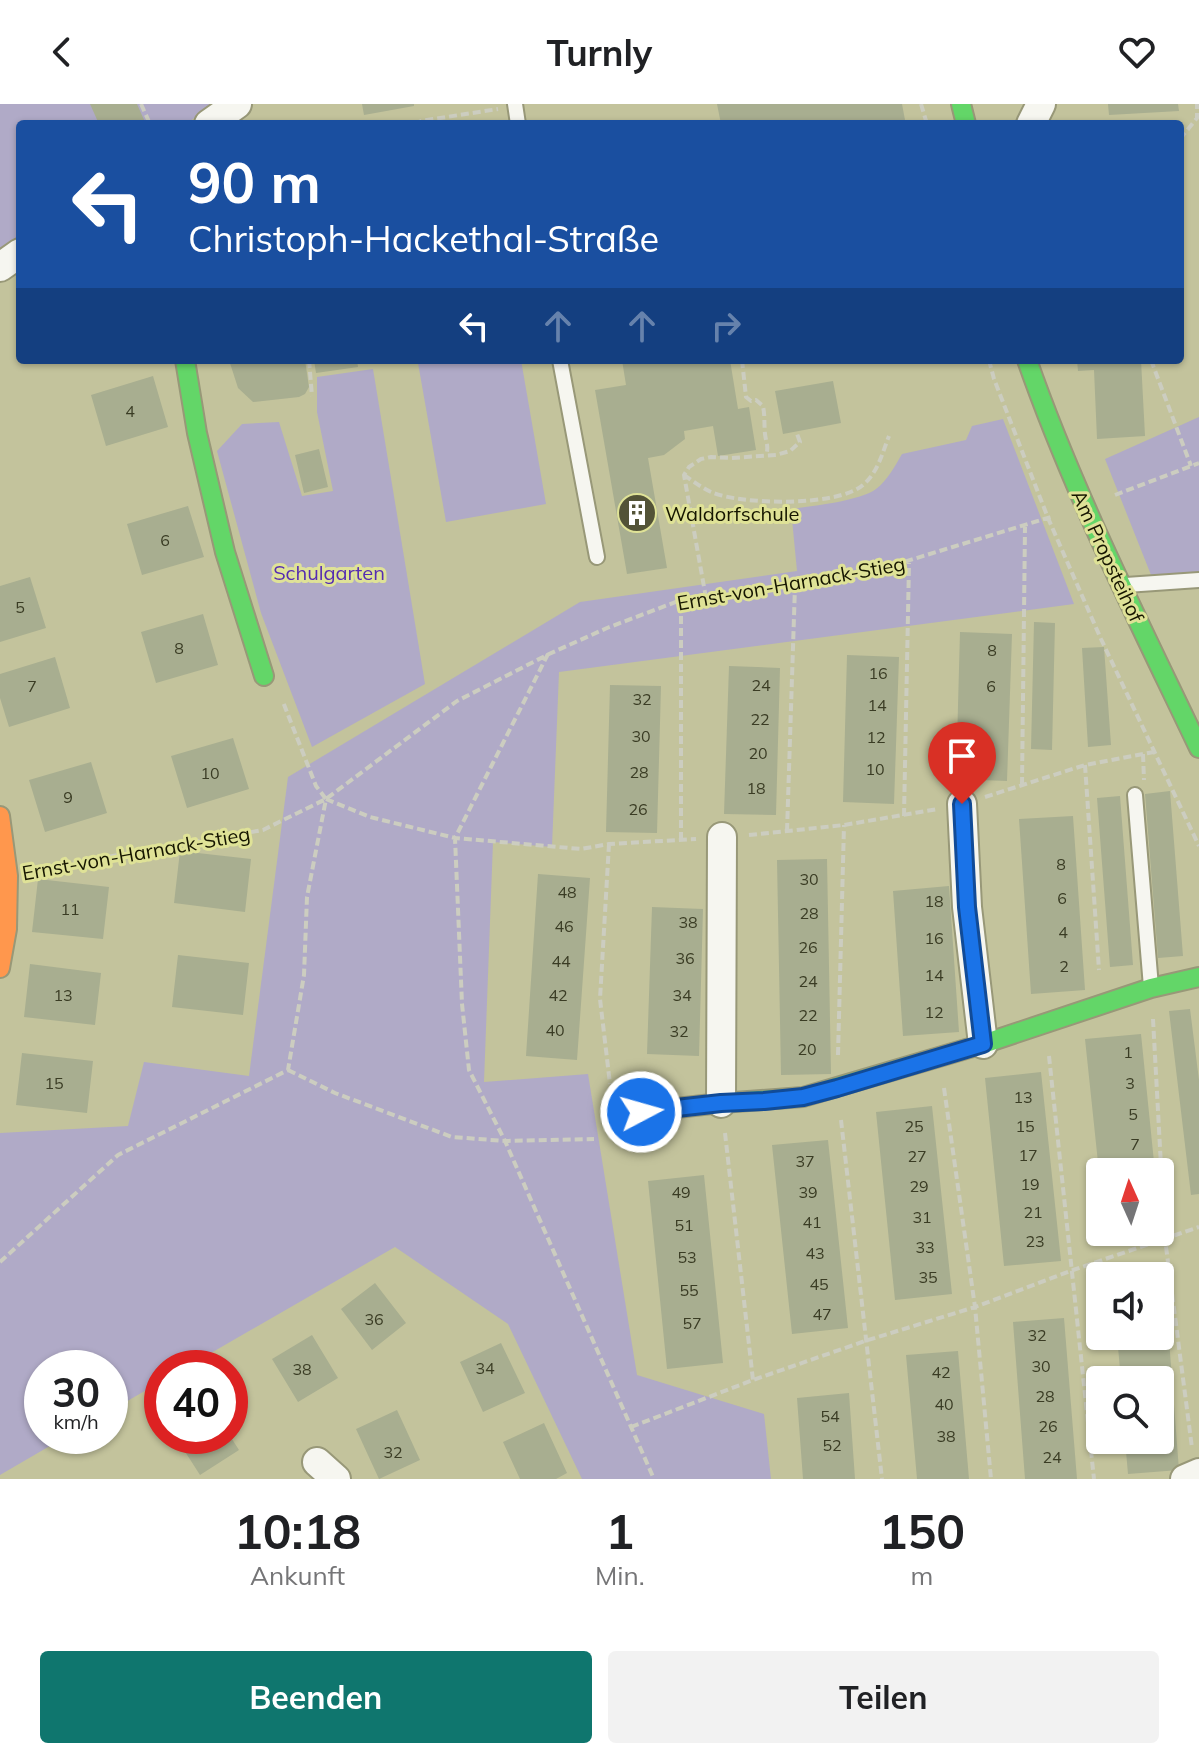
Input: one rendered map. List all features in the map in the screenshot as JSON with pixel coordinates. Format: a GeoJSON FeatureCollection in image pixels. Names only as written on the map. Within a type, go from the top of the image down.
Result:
{"type":"FeatureCollection","features":[{"type":"Feature","properties":{"kind":"street"},"geometry":{"type":"LineString","coordinates":[[215,120],[237,104]]}},
{"type":"Feature","properties":{"kind":"street"},"geometry":{"type":"LineString","coordinates":[[186,364],[197,433],[225,552],[264,676]]}},
{"type":"Feature","properties":{"kind":"street","name":"Am Propsteihof"},"geometry":{"type":"LineString","coordinates":[[1028,364],[1084,507],[1199,748]]}},
{"type":"Feature","properties":{"kind":"street"},"geometry":{"type":"LineString","coordinates":[[962,804],[967,907],[983,1044]]}},
{"type":"Feature","properties":{"kind":"street"},"geometry":{"type":"LineString","coordinates":[[0,816],[8,876],[7,929],[0,968]]}},
{"type":"Feature","properties":{"kind":"street"},"geometry":{"type":"LineString","coordinates":[[721,1103],[722,837]]}},
{"type":"Feature","properties":{"kind":"street"},"geometry":{"type":"LineString","coordinates":[[614,1115],[803,1097],[983,1044],[1151,988],[1199,977]]}},
{"type":"Feature","properties":{"kind":"lane"},"geometry":{"type":"LineString","coordinates":[[561,364],[597,557]]}},
{"type":"Feature","properties":{"kind":"lane"},"geometry":{"type":"LineString","coordinates":[[1122,585],[1199,580]]}},
{"type":"Feature","properties":{"kind":"lane"},"geometry":{"type":"LineString","coordinates":[[1135,795],[1151,988]]}},
{"type":"Feature","properties":{"kind":"path"},"geometry":{"type":"LineString","coordinates":[[1184,134],[1197,118],[1197,104]]}},
{"type":"Feature","properties":{"kind":"path"},"geometry":{"type":"LineString","coordinates":[[435,120],[515,105]]}},
{"type":"Feature","properties":{"kind":"path"},"geometry":{"type":"LineString","coordinates":[[309,364],[312,396]]}},
{"type":"Feature","properties":{"kind":"path"},"geometry":{"type":"LineString","coordinates":[[742,364],[746,397],[763,406],[768,448],[766,455]]}},
{"type":"Feature","properties":{"kind":"path"},"geometry":{"type":"LineString","coordinates":[[990,364],[1048,518],[1101,639],[1199,846]]}},
{"type":"Feature","properties":{"kind":"path"},"geometry":{"type":"LineString","coordinates":[[1153,364],[1191,466]]}},
{"type":"Feature","properties":{"kind":"path"},"geometry":{"type":"LineString","coordinates":[[706,598],[684,475],[701,459],[776,455],[790,451],[800,442],[796,431]]}},
{"type":"Feature","properties":{"kind":"path"},"geometry":{"type":"LineString","coordinates":[[684,475],[712,492],[748,500],[795,502],[831,498],[862,487],[878,467],[889,436]]}},
{"type":"Feature","properties":{"kind":"path","name":"Ernst-von-Harnack-Stieg"},"geometry":{"type":"LineString","coordinates":[[8,876],[263,830],[326,799],[457,701],[549,654],[681,600],[795,586],[909,562],[1084,507],[1199,463]]}},
{"type":"Feature","properties":{"kind":"path"},"geometry":{"type":"LineString","coordinates":[[1022,785],[1025,526]]}},
{"type":"Feature","properties":{"kind":"path"},"geometry":{"type":"LineString","coordinates":[[904,816],[909,562]]}},
{"type":"Feature","properties":{"kind":"path"},"geometry":{"type":"LineString","coordinates":[[787,831],[795,586]]}},
{"type":"Feature","properties":{"kind":"path"},"geometry":{"type":"LineString","coordinates":[[681,600],[681,840]]}},
{"type":"Feature","properties":{"kind":"path"},"geometry":{"type":"LineString","coordinates":[[549,654],[455,838],[462,1004],[469,1070],[505,1141],[654,1479]]}},
{"type":"Feature","properties":{"kind":"path"},"geometry":{"type":"LineString","coordinates":[[264,676],[283,701],[316,786],[326,799],[307,897],[304,975],[288,1070]]}},
{"type":"Feature","properties":{"kind":"path"},"geometry":{"type":"LineString","coordinates":[[1143,754],[1144,777]]}},
{"type":"Feature","properties":{"kind":"path"},"geometry":{"type":"LineString","coordinates":[[1085,765],[1102,1004]]}},
{"type":"Feature","properties":{"kind":"path"},"geometry":{"type":"LineString","coordinates":[[844,825],[837,1088],[882,1479]]}},
{"type":"Feature","properties":{"kind":"path"},"geometry":{"type":"LineString","coordinates":[[288,1070],[335,1093],[452,1137],[505,1141],[607,1139],[614,1115],[600,999],[609,844]]}},
{"type":"Feature","properties":{"kind":"path"},"geometry":{"type":"LineString","coordinates":[[1151,988],[1160,1158]]}},
{"type":"Feature","properties":{"kind":"path"},"geometry":{"type":"LineString","coordinates":[[1046,1023],[1094,1479]]}},
{"type":"Feature","properties":{"kind":"path"},"geometry":{"type":"LineString","coordinates":[[939,1057],[975,1307],[991,1479]]}},
{"type":"Feature","properties":{"kind":"path"},"geometry":{"type":"LineString","coordinates":[[0,1262],[118,1155],[288,1070]]}},
{"type":"Feature","properties":{"kind":"path"},"geometry":{"type":"LineString","coordinates":[[721,1103],[753,1380]]}},
{"type":"Feature","properties":{"kind":"path"},"geometry":{"type":"LineString","coordinates":[[1174,1236],[1199,1227]]}},
{"type":"Feature","properties":{"kind":"path"},"geometry":{"type":"LineString","coordinates":[[631,1427],[753,1380],[975,1307],[1144,1246]]}},
{"type":"Feature","properties":{"kind":"path"},"geometry":{"type":"LineString","coordinates":[[1166,1246],[1193,1476]]}},
{"type":"Feature","properties":{"kind":"green space"},"geometry":{"type":"Polygon","coordinates":[[[0,104],[214,104],[192,120],[16,120],[16,245],[0,256],[0,104]]]}},
{"type":"Feature","properties":{"kind":"green space"},"geometry":{"type":"Polygon","coordinates":[[[418,364],[522,364],[546,504],[446,522],[418,364]]]}},
{"type":"Feature","properties":{"kind":"green space","name":"Schulgarten"},"geometry":{"type":"Polygon","coordinates":[[[373,369],[425,684],[312,747],[261,613],[217,451],[242,424],[279,422],[302,496],[333,491],[317,412],[317,377],[373,369]]]}},
{"type":"Feature","properties":{"kind":"green space"},"geometry":{"type":"Polygon","coordinates":[[[1199,417],[1199,575],[1155,585],[1105,459],[1199,417]]]}},
{"type":"Feature","properties":{"kind":"green space"},"geometry":{"type":"Polygon","coordinates":[[[1003,419],[1074,604],[559,672],[552,847],[493,842],[484,1082],[588,1074],[637,1375],[764,1414],[771,1479],[582,1479],[508,1324],[395,1247],[216,1350],[144,1350],[144,1391],[128,1401],[128,1350],[24,1350],[24,1454],[36,1454],[0,1475],[0,1133],[128,1126],[144,1062],[249,1076],[288,777],[580,602],[797,571],[791,509],[869,493],[884,482],[902,454],[966,440],[972,426],[1003,419]]]}},
{"type":"Feature","properties":{"kind":"building"},"geometry":{"type":"Polygon","coordinates":[[[90,104],[137,104],[144,120],[97,120],[90,104]]]}},
{"type":"Feature","properties":{"kind":"building"},"geometry":{"type":"Polygon","coordinates":[[[362,104],[414,104],[414,106],[364,115],[362,104]]]}},
{"type":"Feature","properties":{"kind":"building"},"geometry":{"type":"Polygon","coordinates":[[[717,104],[902,104],[905,120],[720,120],[717,104]]]}},
{"type":"Feature","properties":{"kind":"building"},"geometry":{"type":"Polygon","coordinates":[[[1108,104],[1178,104],[1179,111],[1109,115],[1108,104]]]}},
{"type":"Feature","properties":{"kind":"building"},"geometry":{"type":"Polygon","coordinates":[[[230,364],[306,364],[309,387],[299,397],[253,402],[238,388],[230,364]]]}},
{"type":"Feature","properties":{"kind":"building"},"geometry":{"type":"Polygon","coordinates":[[[315,364],[358,364],[358,367],[316,373],[315,364]]]}},
{"type":"Feature","properties":{"kind":"building","name":"Waldorfschule"},"geometry":{"type":"Polygon","coordinates":[[[623,364],[731,364],[738,409],[749,407],[756,450],[718,456],[713,426],[684,431],[685,439],[664,455],[648,458],[667,568],[627,574],[595,390],[626,385],[623,364]]]}},
{"type":"Feature","properties":{"kind":"building"},"geometry":{"type":"Polygon","coordinates":[[[1077,364],[1141,364],[1145,436],[1097,439],[1094,370],[1078,371],[1077,364]]]}},
{"type":"Feature","properties":{"kind":"building"},"geometry":{"type":"Polygon","coordinates":[[[153,376],[168,427],[106,446],[91,395],[153,376]]]}},
{"type":"Feature","properties":{"kind":"building"},"geometry":{"type":"Polygon","coordinates":[[[833,381],[841,423],[783,434],[775,391],[833,381]]]}},
{"type":"Feature","properties":{"kind":"building"},"geometry":{"type":"Polygon","coordinates":[[[319,449],[328,487],[304,493],[295,455],[319,449]]]}},
{"type":"Feature","properties":{"kind":"building"},"geometry":{"type":"Polygon","coordinates":[[[188,506],[204,557],[142,575],[127,524],[188,506]]]}},
{"type":"Feature","properties":{"kind":"building"},"geometry":{"type":"Polygon","coordinates":[[[30,577],[46,628],[0,642],[0,586],[30,577]]]}},
{"type":"Feature","properties":{"kind":"building"},"geometry":{"type":"Polygon","coordinates":[[[203,614],[218,665],[156,683],[141,632],[203,614]]]}},
{"type":"Feature","properties":{"kind":"building"},"geometry":{"type":"Polygon","coordinates":[[[1034,622],[1055,623],[1052,750],[1031,749],[1034,622]]]}},
{"type":"Feature","properties":{"kind":"building"},"geometry":{"type":"Polygon","coordinates":[[[960,632],[1012,634],[1007,781],[956,779],[960,632]]]}},
{"type":"Feature","properties":{"kind":"building"},"geometry":{"type":"Polygon","coordinates":[[[1104,647],[1111,745],[1088,747],[1082,648],[1104,647]]]}},
{"type":"Feature","properties":{"kind":"building"},"geometry":{"type":"Polygon","coordinates":[[[847,655],[899,657],[894,804],[843,802],[847,655]]]}},
{"type":"Feature","properties":{"kind":"building"},"geometry":{"type":"Polygon","coordinates":[[[55,657],[70,708],[9,727],[0,698],[0,674],[55,657]]]}},
{"type":"Feature","properties":{"kind":"building"},"geometry":{"type":"Polygon","coordinates":[[[729,666],[780,668],[776,815],[724,814],[729,666]]]}},
{"type":"Feature","properties":{"kind":"building"},"geometry":{"type":"Polygon","coordinates":[[[610,685],[661,686],[657,833],[606,832],[610,685]]]}},
{"type":"Feature","properties":{"kind":"building"},"geometry":{"type":"Polygon","coordinates":[[[233,738],[249,789],[187,808],[171,756],[233,738]]]}},
{"type":"Feature","properties":{"kind":"building"},"geometry":{"type":"Polygon","coordinates":[[[91,762],[107,813],[45,832],[29,780],[91,762]]]}},
{"type":"Feature","properties":{"kind":"building"},"geometry":{"type":"Polygon","coordinates":[[[1170,791],[1183,956],[1158,958],[1145,794],[1170,791]]]}},
{"type":"Feature","properties":{"kind":"building"},"geometry":{"type":"Polygon","coordinates":[[[1120,796],[1133,965],[1110,967],[1097,798],[1120,796]]]}},
{"type":"Feature","properties":{"kind":"building"},"geometry":{"type":"Polygon","coordinates":[[[1073,816],[1085,990],[1031,994],[1019,819],[1073,816]]]}},
{"type":"Feature","properties":{"kind":"building"},"geometry":{"type":"Polygon","coordinates":[[[180,851],[251,859],[245,912],[174,903],[180,851]]]}},
{"type":"Feature","properties":{"kind":"building"},"geometry":{"type":"Polygon","coordinates":[[[827,859],[831,1074],[781,1075],[777,860],[827,859]]]}},
{"type":"Feature","properties":{"kind":"building"},"geometry":{"type":"Polygon","coordinates":[[[538,874],[590,878],[577,1060],[526,1056],[538,874]]]}},
{"type":"Feature","properties":{"kind":"building"},"geometry":{"type":"Polygon","coordinates":[[[38,879],[109,887],[103,939],[32,932],[38,879]]]}},
{"type":"Feature","properties":{"kind":"building"},"geometry":{"type":"Polygon","coordinates":[[[949,886],[959,1032],[903,1036],[893,891],[949,886]]]}},
{"type":"Feature","properties":{"kind":"building"},"geometry":{"type":"Polygon","coordinates":[[[652,907],[703,909],[699,1056],[647,1054],[652,907]]]}},
{"type":"Feature","properties":{"kind":"building"},"geometry":{"type":"Polygon","coordinates":[[[178,955],[249,963],[243,1015],[172,1007],[178,955]]]}},
{"type":"Feature","properties":{"kind":"building"},"geometry":{"type":"Polygon","coordinates":[[[30,964],[101,973],[95,1025],[24,1017],[30,964]]]}},
{"type":"Feature","properties":{"kind":"building"},"geometry":{"type":"Polygon","coordinates":[[[1190,1009],[1199,1080],[1199,1194],[1191,1195],[1169,1011],[1190,1009]]]}},
{"type":"Feature","properties":{"kind":"building"},"geometry":{"type":"Polygon","coordinates":[[[1141,1034],[1154,1158],[1098,1158],[1085,1039],[1141,1034]]]}},
{"type":"Feature","properties":{"kind":"building"},"geometry":{"type":"Polygon","coordinates":[[[22,1053],[93,1061],[87,1113],[16,1105],[22,1053]]]}},
{"type":"Feature","properties":{"kind":"building"},"geometry":{"type":"Polygon","coordinates":[[[1041,1072],[1061,1261],[1004,1266],[985,1078],[1041,1072]]]}},
{"type":"Feature","properties":{"kind":"building"},"geometry":{"type":"Polygon","coordinates":[[[932,1106],[952,1294],[895,1300],[876,1112],[932,1106]]]}},
{"type":"Feature","properties":{"kind":"building"},"geometry":{"type":"Polygon","coordinates":[[[828,1140],[848,1328],[792,1334],[772,1145],[828,1140]]]}},
{"type":"Feature","properties":{"kind":"building"},"geometry":{"type":"Polygon","coordinates":[[[704,1175],[723,1363],[667,1369],[648,1181],[704,1175]]]}},
{"type":"Feature","properties":{"kind":"building"},"geometry":{"type":"Polygon","coordinates":[[[375,1283],[406,1323],[372,1350],[341,1309],[375,1283]]]}},
{"type":"Feature","properties":{"kind":"building"},"geometry":{"type":"Polygon","coordinates":[[[1064,1318],[1077,1479],[1025,1479],[1013,1322],[1064,1318]]]}},
{"type":"Feature","properties":{"kind":"building"},"geometry":{"type":"Polygon","coordinates":[[[312,1335],[338,1378],[298,1402],[272,1359],[312,1335]]]}},
{"type":"Feature","properties":{"kind":"building"},"geometry":{"type":"Polygon","coordinates":[[[501,1343],[525,1393],[483,1412],[460,1362],[501,1343]]]}},
{"type":"Feature","properties":{"kind":"building"},"geometry":{"type":"Polygon","coordinates":[[[1118,1350],[1170,1350],[1171,1366],[1120,1366],[1118,1350]]]}},
{"type":"Feature","properties":{"kind":"building"},"geometry":{"type":"Polygon","coordinates":[[[958,1351],[969,1479],[917,1479],[906,1355],[958,1351]]]}},
{"type":"Feature","properties":{"kind":"building"},"geometry":{"type":"Polygon","coordinates":[[[849,1393],[855,1479],[803,1479],[797,1398],[849,1393]]]}},
{"type":"Feature","properties":{"kind":"building"},"geometry":{"type":"Polygon","coordinates":[[[1174,1405],[1179,1470],[1128,1474],[1126,1454],[1174,1454],[1174,1405]]]}},
{"type":"Feature","properties":{"kind":"building"},"geometry":{"type":"Polygon","coordinates":[[[397,1410],[420,1460],[379,1479],[356,1429],[397,1410]]]}},
{"type":"Feature","properties":{"kind":"building"},"geometry":{"type":"Polygon","coordinates":[[[544,1423],[567,1473],[556,1479],[520,1479],[503,1442],[544,1423]]]}},
{"type":"Feature","properties":{"kind":"building"},"geometry":{"type":"Polygon","coordinates":[[[187,1454],[233,1454],[200,1475],[187,1454]]]}},
{"type":"Feature","properties":{"kind":"traffic: fast"},"geometry":{"type":"LineString","coordinates":[[961,104],[965,120]]}},
{"type":"Feature","properties":{"kind":"traffic: fast"},"geometry":{"type":"LineString","coordinates":[[186,364],[197,433],[225,552],[264,676]]}},
{"type":"Feature","properties":{"kind":"traffic: fast"},"geometry":{"type":"LineString","coordinates":[[1028,364],[1086,508],[1199,748]]}},
{"type":"Feature","properties":{"kind":"traffic: fast"},"geometry":{"type":"LineString","coordinates":[[614,1115],[803,1097],[983,1044],[1151,988],[1199,977]]}},
{"type":"Feature","properties":{"kind":"traffic: slow"},"geometry":{"type":"LineString","coordinates":[[0,816],[8,876],[7,929],[0,968]]}},
{"type":"Feature","properties":{"kind":"place","name":"Waldorfschule"},"geometry":{"type":"Point","coordinates":[637,513]}},
{"type":"Feature","properties":{"kind":"route"},"geometry":{"type":"LineString","coordinates":[[641,1112],[803,1097],[983,1044],[967,907],[962,804]]}}]}
